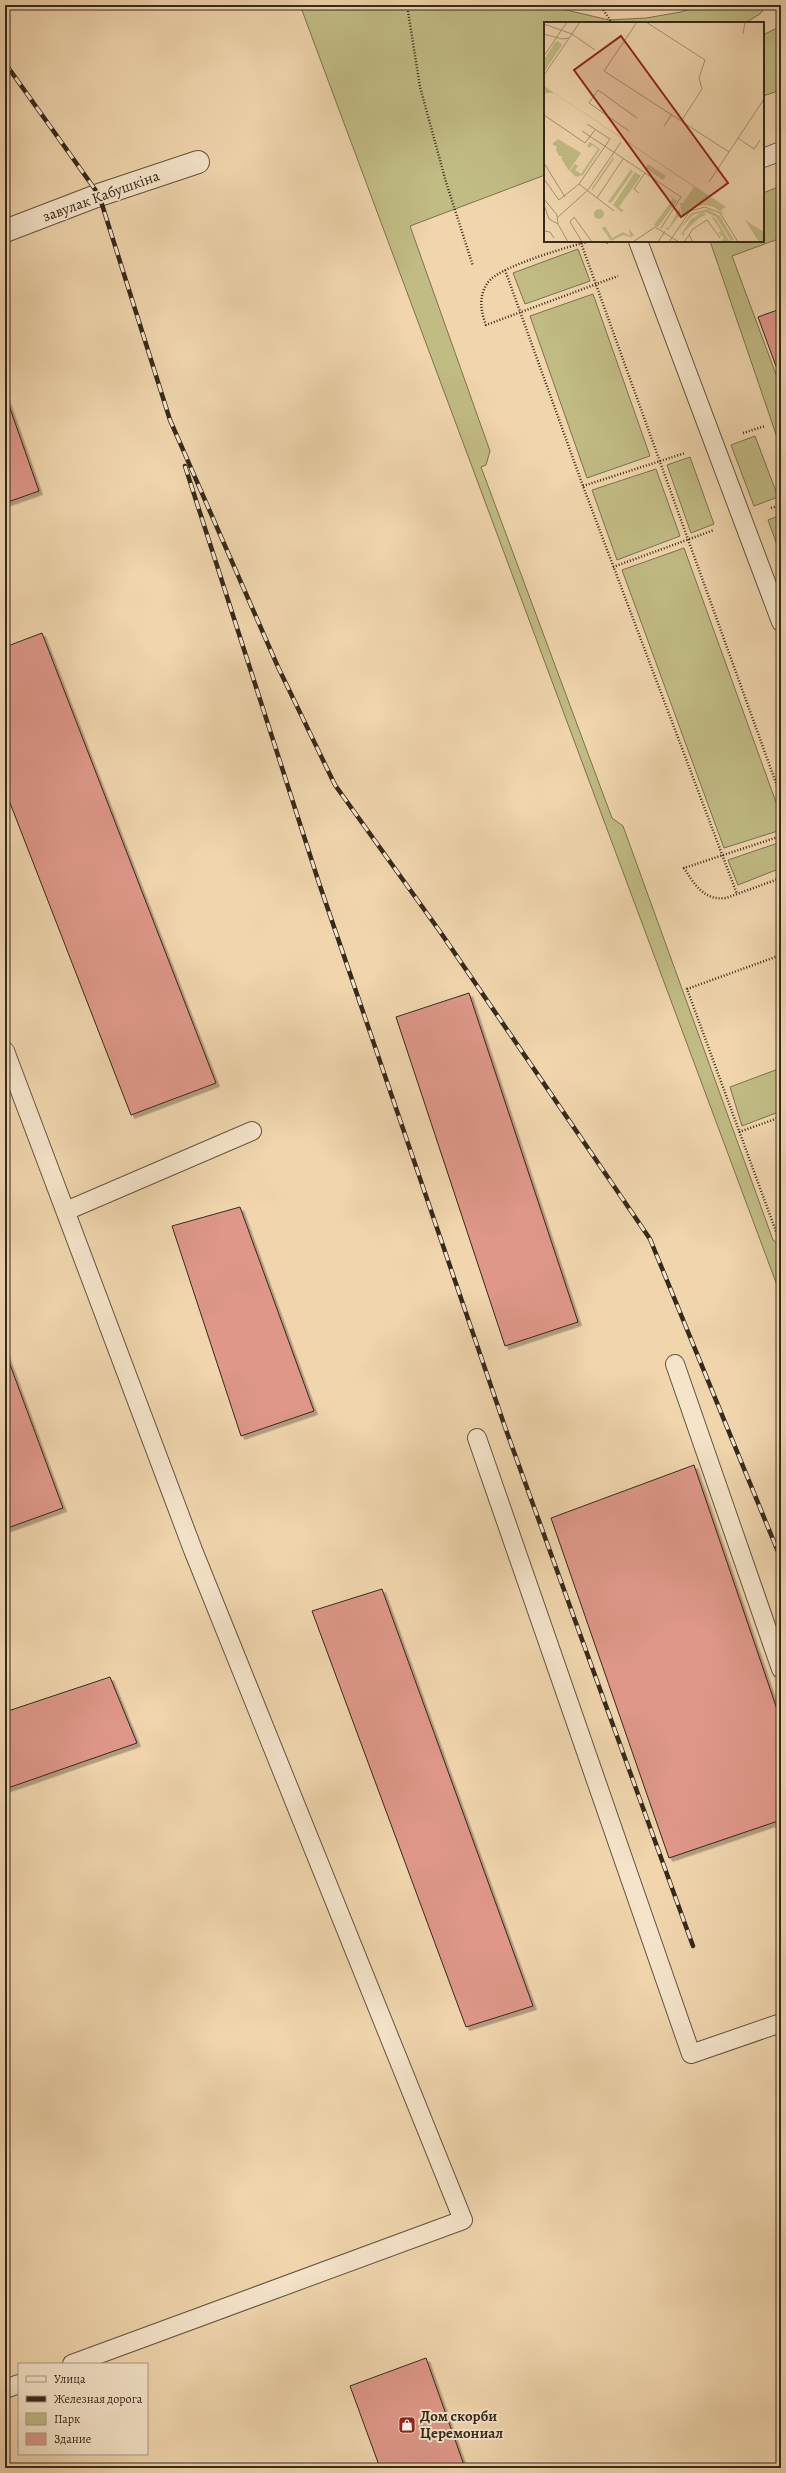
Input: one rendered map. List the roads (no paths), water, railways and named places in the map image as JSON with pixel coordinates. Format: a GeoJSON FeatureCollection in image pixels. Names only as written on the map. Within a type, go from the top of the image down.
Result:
{"type":"FeatureCollection","features":[{"type":"Feature","properties":{"kind":"street","name":"завулак Кабушкіна"},"geometry":{"type":"LineString","coordinates":[[5,231],[99,194],[198,162]]}},
{"type":"Feature","properties":{"kind":"lane"},"geometry":{"type":"LineString","coordinates":[[764,158],[781,151]]}},
{"type":"Feature","properties":{"kind":"lane"},"geometry":{"type":"LineString","coordinates":[[638,242],[781,622]]}},
{"type":"Feature","properties":{"kind":"lane"},"geometry":{"type":"LineString","coordinates":[[6,1054],[193,1550],[463,2220],[75,2363]]}},
{"type":"Feature","properties":{"kind":"lane"},"geometry":{"type":"LineString","coordinates":[[66,1211],[252,1131]]}},
{"type":"Feature","properties":{"kind":"lane"},"geometry":{"type":"LineString","coordinates":[[675,1364],[781,1669]]}},
{"type":"Feature","properties":{"kind":"lane"},"geometry":{"type":"LineString","coordinates":[[477,1438],[691,2054],[781,2023]]}},
{"type":"Feature","properties":{"kind":"lane"},"geometry":{"type":"LineString","coordinates":[[5,2389],[18,2384]]}},
{"type":"Feature","properties":{"kind":"railway"},"geometry":{"type":"LineString","coordinates":[[5,63],[99,195],[170,420],[278,667],[335,785],[441,933],[650,1239],[781,1559]]}},
{"type":"Feature","properties":{"kind":"railway"},"geometry":{"type":"LineString","coordinates":[[185,466],[319,883],[505,1427],[693,1946]]}},
{"type":"Feature","properties":{"kind":"place","name":"Дом скорби Церемониал"},"geometry":{"type":"Point","coordinates":[407,2425]}}]}
